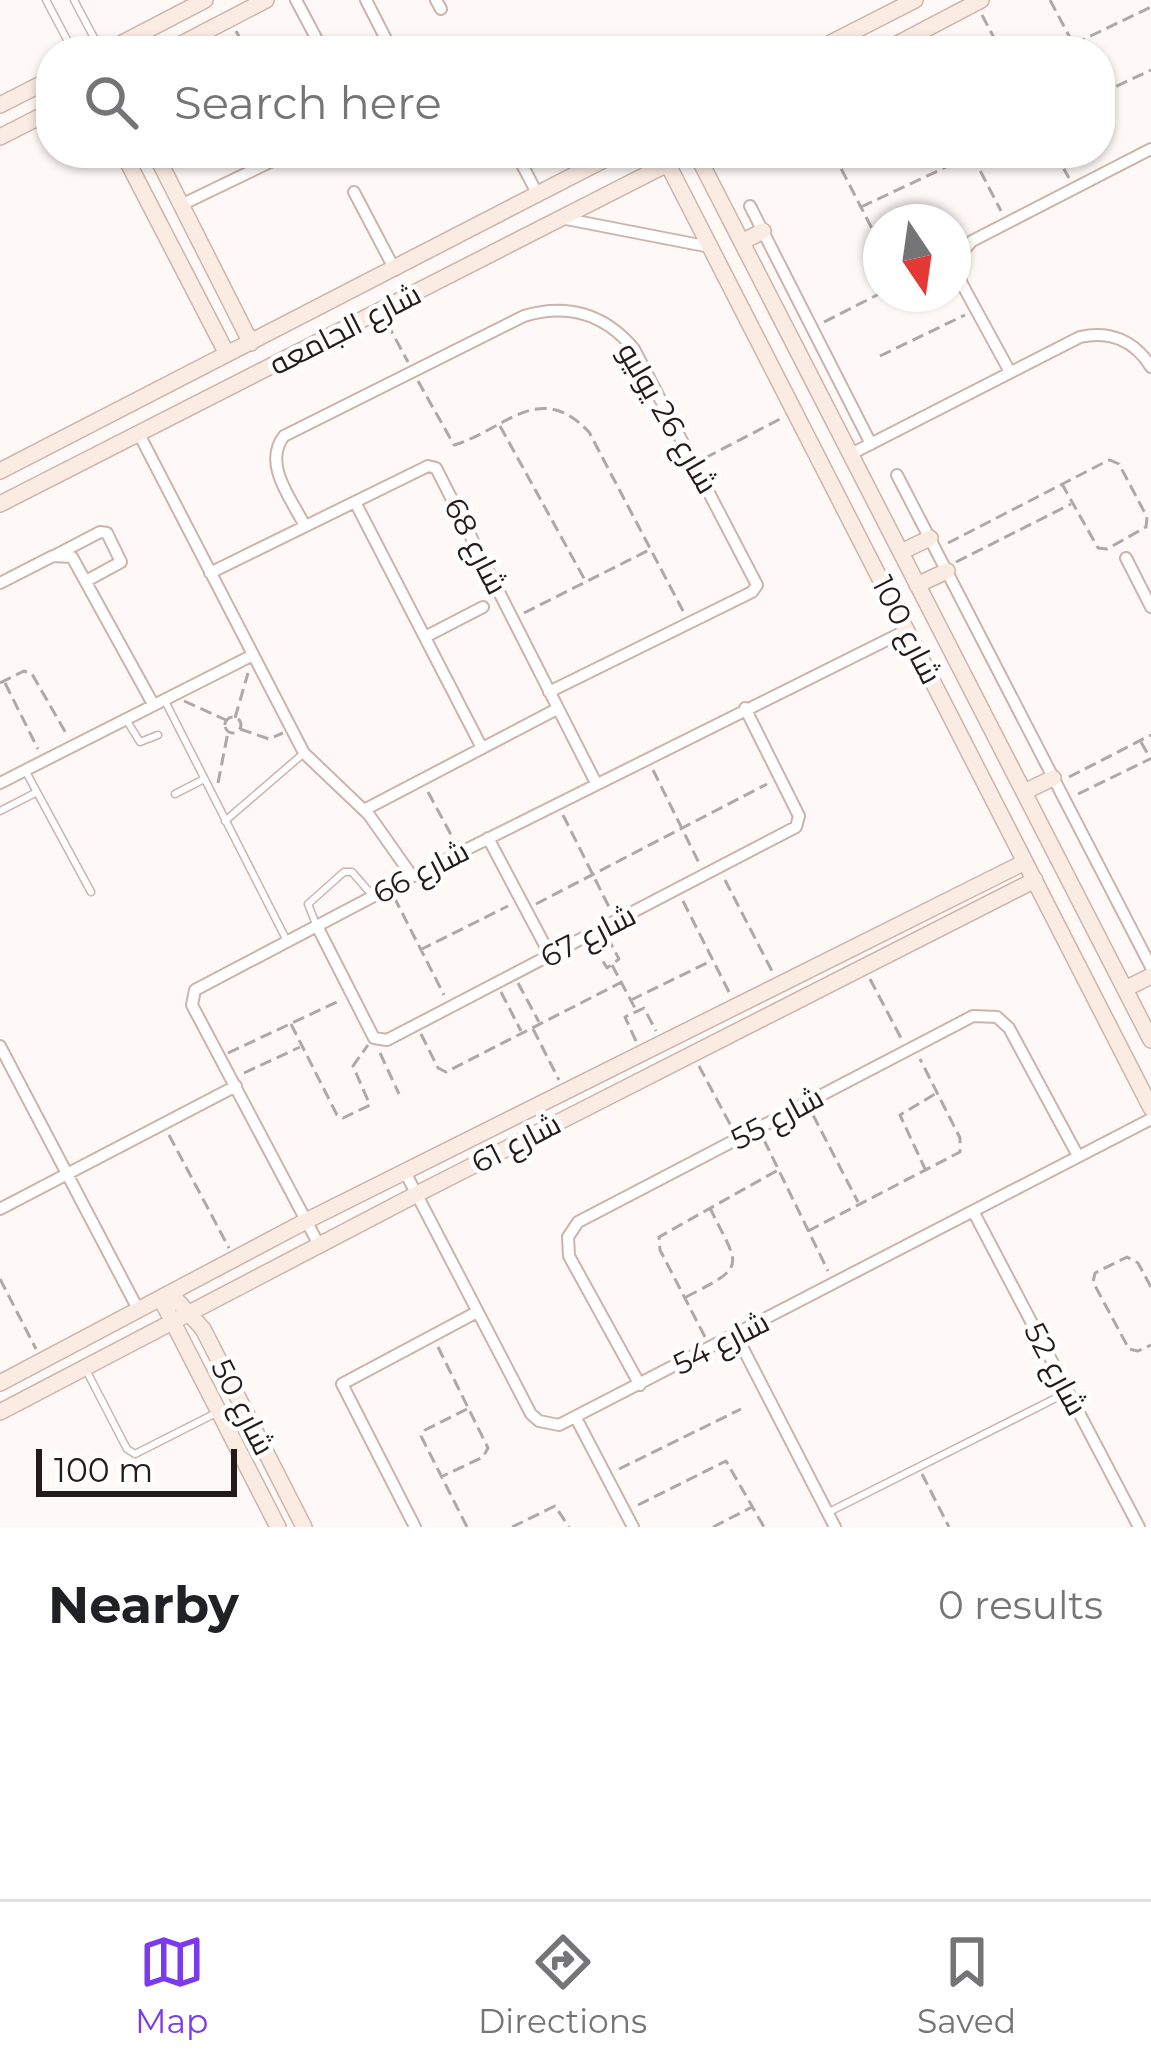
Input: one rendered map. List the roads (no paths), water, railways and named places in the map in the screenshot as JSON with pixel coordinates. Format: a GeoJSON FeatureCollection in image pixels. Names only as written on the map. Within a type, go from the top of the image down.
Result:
{"type":"FeatureCollection","features":[{"type":"Feature","properties":{"kind":"main road"},"geometry":{"type":"LineString","coordinates":[[134,36],[205,0]]}},
{"type":"Feature","properties":{"kind":"main road"},"geometry":{"type":"LineString","coordinates":[[199,36],[266,0]]}},
{"type":"Feature","properties":{"kind":"main road"},"geometry":{"type":"LineString","coordinates":[[844,36],[915,0]]}},
{"type":"Feature","properties":{"kind":"main road"},"geometry":{"type":"LineString","coordinates":[[913,36],[979,2]]}},
{"type":"Feature","properties":{"kind":"main road"},"geometry":{"type":"LineString","coordinates":[[0,105],[36,87]]}},
{"type":"Feature","properties":{"kind":"main road"},"geometry":{"type":"LineString","coordinates":[[0,137],[36,119]]}},
{"type":"Feature","properties":{"kind":"main road"},"geometry":{"type":"LineString","coordinates":[[131,168],[227,355]]}},
{"type":"Feature","properties":{"kind":"main road"},"geometry":{"type":"LineString","coordinates":[[163,168],[251,343]]}},
{"type":"Feature","properties":{"kind":"main road","name":"شارع الجامعه"},"geometry":{"type":"LineString","coordinates":[[3,469],[589,168]]}},
{"type":"Feature","properties":{"kind":"main road","name":"شارع الجامعه"},"geometry":{"type":"LineString","coordinates":[[0,504],[561,218],[649,168]]}},
{"type":"Feature","properties":{"kind":"main road","name":"شارع 100"},"geometry":{"type":"LineString","coordinates":[[670,168],[1151,1108]]}},
{"type":"Feature","properties":{"kind":"main road","name":"شارع 100"},"geometry":{"type":"LineString","coordinates":[[701,168],[1151,1040]]}},
{"type":"Feature","properties":{"kind":"main road"},"geometry":{"type":"LineString","coordinates":[[742,242],[763,231]]}},
{"type":"Feature","properties":{"kind":"main road"},"geometry":{"type":"LineString","coordinates":[[745,314],[772,301]]}},
{"type":"Feature","properties":{"kind":"main road"},"geometry":{"type":"LineString","coordinates":[[310,314],[324,340]]}},
{"type":"Feature","properties":{"kind":"main road"},"geometry":{"type":"LineString","coordinates":[[3,469],[20,494]]}},
{"type":"Feature","properties":{"kind":"main road"},"geometry":{"type":"LineString","coordinates":[[901,552],[933,543]]}},
{"type":"Feature","properties":{"kind":"main road"},"geometry":{"type":"LineString","coordinates":[[917,585],[946,569]]}},
{"type":"Feature","properties":{"kind":"main road"},"geometry":{"type":"LineString","coordinates":[[967,748],[994,734]]}},
{"type":"Feature","properties":{"kind":"main road"},"geometry":{"type":"LineString","coordinates":[[1024,792],[1055,781]]}},
{"type":"Feature","properties":{"kind":"main road","name":"شارع 61"},"geometry":{"type":"LineString","coordinates":[[0,1383],[307,1221],[1025,862]]}},
{"type":"Feature","properties":{"kind":"main road","name":"شارع 61"},"geometry":{"type":"LineString","coordinates":[[0,1412],[416,1194],[1035,880]]}},
{"type":"Feature","properties":{"kind":"main road"},"geometry":{"type":"LineString","coordinates":[[1125,989],[1151,972]]}},
{"type":"Feature","properties":{"kind":"main road","name":"شارع 50"},"geometry":{"type":"LineString","coordinates":[[166,1297],[203,1329],[304,1527]]}},
{"type":"Feature","properties":{"kind":"main road","name":"شارع 50"},"geometry":{"type":"LineString","coordinates":[[166,1297],[173,1323],[278,1527]]}},
{"type":"Feature","properties":{"kind":"street"},"geometry":{"type":"LineString","coordinates":[[296,0],[315,36]]}},
{"type":"Feature","properties":{"kind":"street"},"geometry":{"type":"LineString","coordinates":[[366,0],[384,36]]}},
{"type":"Feature","properties":{"kind":"street"},"geometry":{"type":"LineString","coordinates":[[1115,167],[1151,149]]}},
{"type":"Feature","properties":{"kind":"street"},"geometry":{"type":"LineString","coordinates":[[182,205],[258,168]]}},
{"type":"Feature","properties":{"kind":"street"},"geometry":{"type":"LineString","coordinates":[[524,168],[538,195]]}},
{"type":"Feature","properties":{"kind":"street"},"geometry":{"type":"LineString","coordinates":[[1010,371],[960,277],[961,256],[972,242],[1113,168]]}},
{"type":"Feature","properties":{"kind":"street"},"geometry":{"type":"LineString","coordinates":[[354,192],[395,270]]}},
{"type":"Feature","properties":{"kind":"street"},"geometry":{"type":"LineString","coordinates":[[750,206],[871,444]]}},
{"type":"Feature","properties":{"kind":"street"},"geometry":{"type":"LineString","coordinates":[[561,218],[710,248]]}},
{"type":"Feature","properties":{"kind":"street","name":"شارع 26 يوليو"},"geometry":{"type":"LineString","coordinates":[[305,526],[275,464],[279,442],[524,316],[564,310],[591,316],[615,329],[634,349],[757,585],[752,592],[549,692]]}},
{"type":"Feature","properties":{"kind":"street"},"geometry":{"type":"LineString","coordinates":[[850,454],[1090,334],[1111,335],[1130,343],[1151,367]]}},
{"type":"Feature","properties":{"kind":"street"},"geometry":{"type":"LineString","coordinates":[[139,434],[304,753],[364,810],[412,876]]}},
{"type":"Feature","properties":{"kind":"street","name":"شارع 68"},"geometry":{"type":"LineString","coordinates":[[210,573],[428,466],[436,468],[596,784]]}},
{"type":"Feature","properties":{"kind":"street"},"geometry":{"type":"LineString","coordinates":[[897,475],[1151,972]]}},
{"type":"Feature","properties":{"kind":"street"},"geometry":{"type":"LineString","coordinates":[[356,502],[482,748]]}},
{"type":"Feature","properties":{"kind":"street"},"geometry":{"type":"LineString","coordinates":[[0,583],[100,532],[107,533],[121,562],[88,580]]}},
{"type":"Feature","properties":{"kind":"street"},"geometry":{"type":"LineString","coordinates":[[53,556],[72,557],[163,699]]}},
{"type":"Feature","properties":{"kind":"street"},"geometry":{"type":"LineString","coordinates":[[1126,558],[1151,607]]}},
{"type":"Feature","properties":{"kind":"street"},"geometry":{"type":"LineString","coordinates":[[424,637],[483,607]]}},
{"type":"Feature","properties":{"kind":"street","name":"شارع 66"},"geometry":{"type":"LineString","coordinates":[[319,1245],[192,1005],[193,993],[412,876],[907,630]]}},
{"type":"Feature","properties":{"kind":"street"},"geometry":{"type":"LineString","coordinates":[[0,784],[253,656]]}},
{"type":"Feature","properties":{"kind":"street","name":"شارع 67"},"geometry":{"type":"LineString","coordinates":[[317,926],[377,1040],[417,1024],[799,824],[800,816],[745,708]]}},
{"type":"Feature","properties":{"kind":"street"},"geometry":{"type":"LineString","coordinates":[[364,810],[557,709]]}},
{"type":"Feature","properties":{"kind":"street"},"geometry":{"type":"LineString","coordinates":[[488,838],[550,955]]}},
{"type":"Feature","properties":{"kind":"street","name":"شارع 55"},"geometry":{"type":"LineString","coordinates":[[640,1384],[569,1256],[568,1238],[578,1222],[806,1102],[973,1016],[998,1017],[1010,1028],[1078,1156]]}},
{"type":"Feature","properties":{"kind":"street"},"geometry":{"type":"LineString","coordinates":[[0,1046],[139,1311]]}},
{"type":"Feature","properties":{"kind":"street"},"geometry":{"type":"LineString","coordinates":[[0,1209],[164,1125],[234,1083]]}},
{"type":"Feature","properties":{"kind":"street","name":"شارع 54"},"geometry":{"type":"LineString","coordinates":[[576,1418],[1151,1118]]}},
{"type":"Feature","properties":{"kind":"street"},"geometry":{"type":"LineString","coordinates":[[405,1172],[531,1414],[549,1424],[576,1418],[633,1527]]}},
{"type":"Feature","properties":{"kind":"street","name":"شارع 52"},"geometry":{"type":"LineString","coordinates":[[973,1211],[1139,1527]]}},
{"type":"Feature","properties":{"kind":"street"},"geometry":{"type":"LineString","coordinates":[[415,1527],[342,1384],[477,1312]]}},
{"type":"Feature","properties":{"kind":"street"},"geometry":{"type":"LineString","coordinates":[[736,1335],[835,1527]]}},
{"type":"Feature","properties":{"kind":"lane"},"geometry":{"type":"LineString","coordinates":[[46,0],[65,36]]}},
{"type":"Feature","properties":{"kind":"lane"},"geometry":{"type":"LineString","coordinates":[[74,0],[95,36]]}},
{"type":"Feature","properties":{"kind":"lane"},"geometry":{"type":"LineString","coordinates":[[163,699],[287,941]]}},
{"type":"Feature","properties":{"kind":"lane"},"geometry":{"type":"LineString","coordinates":[[126,718],[140,742],[158,735]]}},
{"type":"Feature","properties":{"kind":"lane"},"geometry":{"type":"LineString","coordinates":[[225,821],[304,753]]}},
{"type":"Feature","properties":{"kind":"lane"},"geometry":{"type":"LineString","coordinates":[[26,770],[91,892]]}},
{"type":"Feature","properties":{"kind":"lane"},"geometry":{"type":"LineString","coordinates":[[175,794],[204,779]]}},
{"type":"Feature","properties":{"kind":"lane"},"geometry":{"type":"LineString","coordinates":[[0,812],[37,792]]}},
{"type":"Feature","properties":{"kind":"lane"},"geometry":{"type":"LineString","coordinates":[[317,926],[308,904],[339,874],[352,872],[373,896]]}},
{"type":"Feature","properties":{"kind":"lane"},"geometry":{"type":"LineString","coordinates":[[86,1368],[128,1449],[135,1454],[219,1412]]}},
{"type":"Feature","properties":{"kind":"lane"},"geometry":{"type":"LineString","coordinates":[[827,1513],[1069,1392]]}}]}
